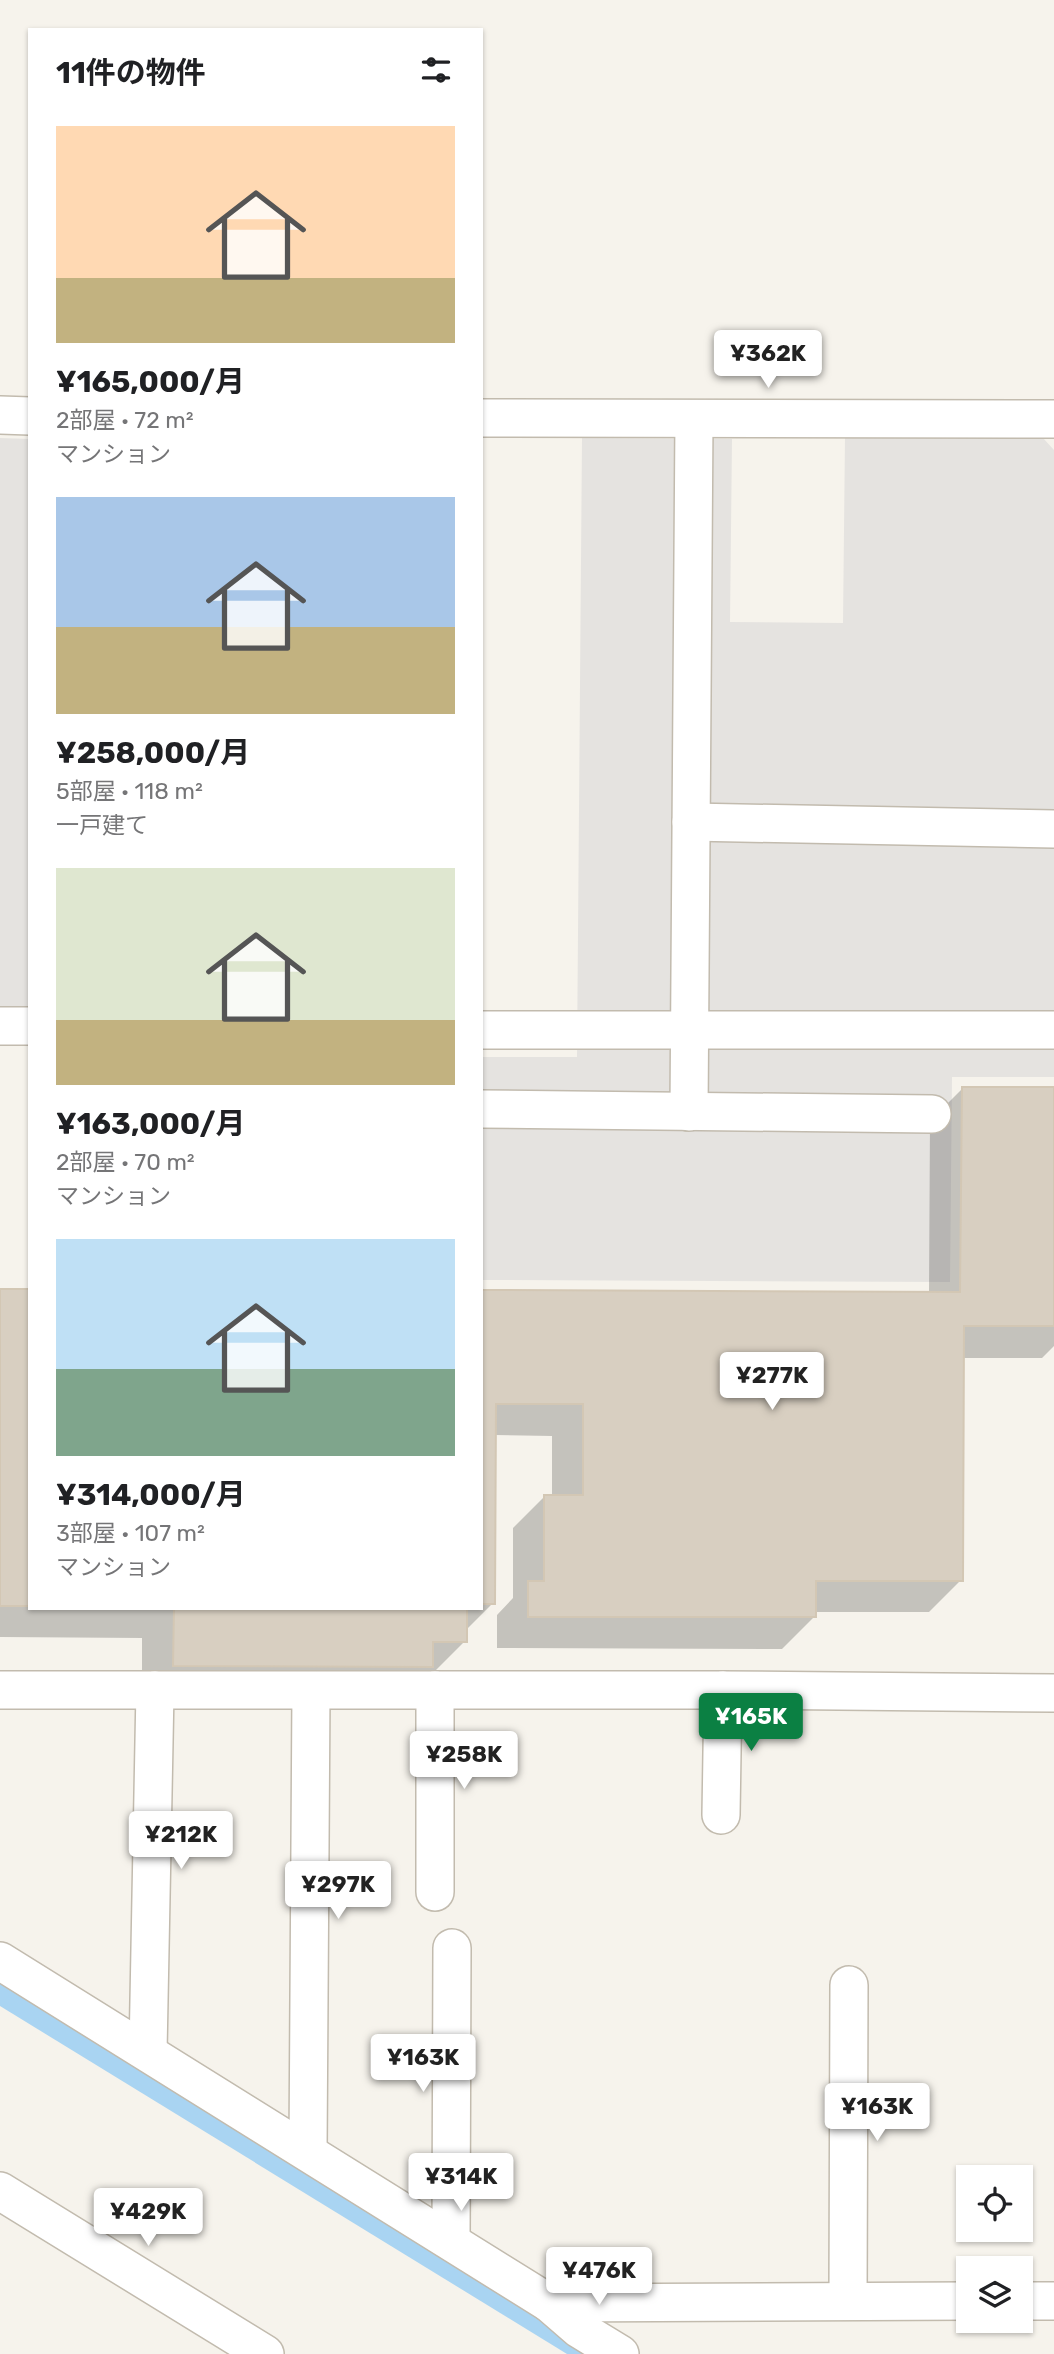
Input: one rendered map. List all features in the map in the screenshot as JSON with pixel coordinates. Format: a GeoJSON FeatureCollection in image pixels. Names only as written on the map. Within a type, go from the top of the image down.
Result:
{"type":"FeatureCollection","features":[{"type":"Feature","properties":{"kind":"street"},"geometry":{"type":"LineString","coordinates":[[0,415],[28,415]]}},
{"type":"Feature","properties":{"kind":"street"},"geometry":{"type":"LineString","coordinates":[[483,418],[1054,419]]}},
{"type":"Feature","properties":{"kind":"street"},"geometry":{"type":"LineString","coordinates":[[689,1112],[694,419]]}},
{"type":"Feature","properties":{"kind":"street"},"geometry":{"type":"LineString","coordinates":[[691,822],[1054,829]]}},
{"type":"Feature","properties":{"kind":"street"},"geometry":{"type":"LineString","coordinates":[[0,1026],[28,1026]]}},
{"type":"Feature","properties":{"kind":"street"},"geometry":{"type":"LineString","coordinates":[[483,1030],[1054,1030]]}},
{"type":"Feature","properties":{"kind":"street"},"geometry":{"type":"LineString","coordinates":[[483,1109],[932,1114]]}},
{"type":"Feature","properties":{"kind":"street"},"geometry":{"type":"LineString","coordinates":[[0,1690],[1054,1693]]}},
{"type":"Feature","properties":{"kind":"street"},"geometry":{"type":"LineString","coordinates":[[148,2052],[155,1690]]}},
{"type":"Feature","properties":{"kind":"street"},"geometry":{"type":"LineString","coordinates":[[435,1690],[435,1892]]}},
{"type":"Feature","properties":{"kind":"street"},"geometry":{"type":"LineString","coordinates":[[721,1815],[723,1690]]}},
{"type":"Feature","properties":{"kind":"street"},"geometry":{"type":"LineString","coordinates":[[308,2151],[312,1691]]}},
{"type":"Feature","properties":{"kind":"street"},"geometry":{"type":"LineString","coordinates":[[451,2241],[452,1948]]}},
{"type":"Feature","properties":{"kind":"street"},"geometry":{"type":"LineString","coordinates":[[0,1961],[549,2303],[579,2329],[620,2354]]}},
{"type":"Feature","properties":{"kind":"street"},"geometry":{"type":"LineString","coordinates":[[848,2301],[849,1985]]}},
{"type":"Feature","properties":{"kind":"street"},"geometry":{"type":"LineString","coordinates":[[0,2191],[265,2354]]}},
{"type":"Feature","properties":{"kind":"street"},"geometry":{"type":"LineString","coordinates":[[549,2303],[956,2301]]}},
{"type":"Feature","properties":{"kind":"street"},"geometry":{"type":"LineString","coordinates":[[1033,2301],[1054,2301]]}},
{"type":"Feature","properties":{"kind":"shaded area"},"geometry":{"type":"Polygon","coordinates":[[[845,437],[1043,438],[1054,450],[1054,1077],[952,1077],[950,1282],[483,1280],[483,1057],[577,1057],[582,438],[732,439],[730,622],[843,623],[845,437]]]}},
{"type":"Feature","properties":{"kind":"shaded area"},"geometry":{"type":"Polygon","coordinates":[[[0,438],[28,439],[28,1015],[0,1015],[0,438]]]}},
{"type":"Feature","properties":{"kind":"water"},"geometry":{"type":"Polygon","coordinates":[[[0,1977],[605,2354],[567,2354],[0,2006],[0,1977]]]}},
{"type":"Feature","properties":{"kind":"building"},"geometry":{"type":"Polygon","coordinates":[[[962,1087],[1054,1087],[1054,1326],[964,1326],[963,1581],[816,1581],[816,1617],[528,1617],[528,1581],[544,1581],[544,1495],[583,1495],[583,1404],[496,1404],[495,1604],[483,1604],[483,1290],[960,1292],[962,1087]]]}},
{"type":"Feature","properties":{"kind":"building"},"geometry":{"type":"Polygon","coordinates":[[[0,1289],[28,1289],[28,1606],[0,1606],[0,1289]]]}},
{"type":"Feature","properties":{"kind":"building"},"geometry":{"type":"Polygon","coordinates":[[[174,1610],[467,1610],[467,1642],[433,1642],[433,1667],[173,1666],[174,1610]]]}}]}
